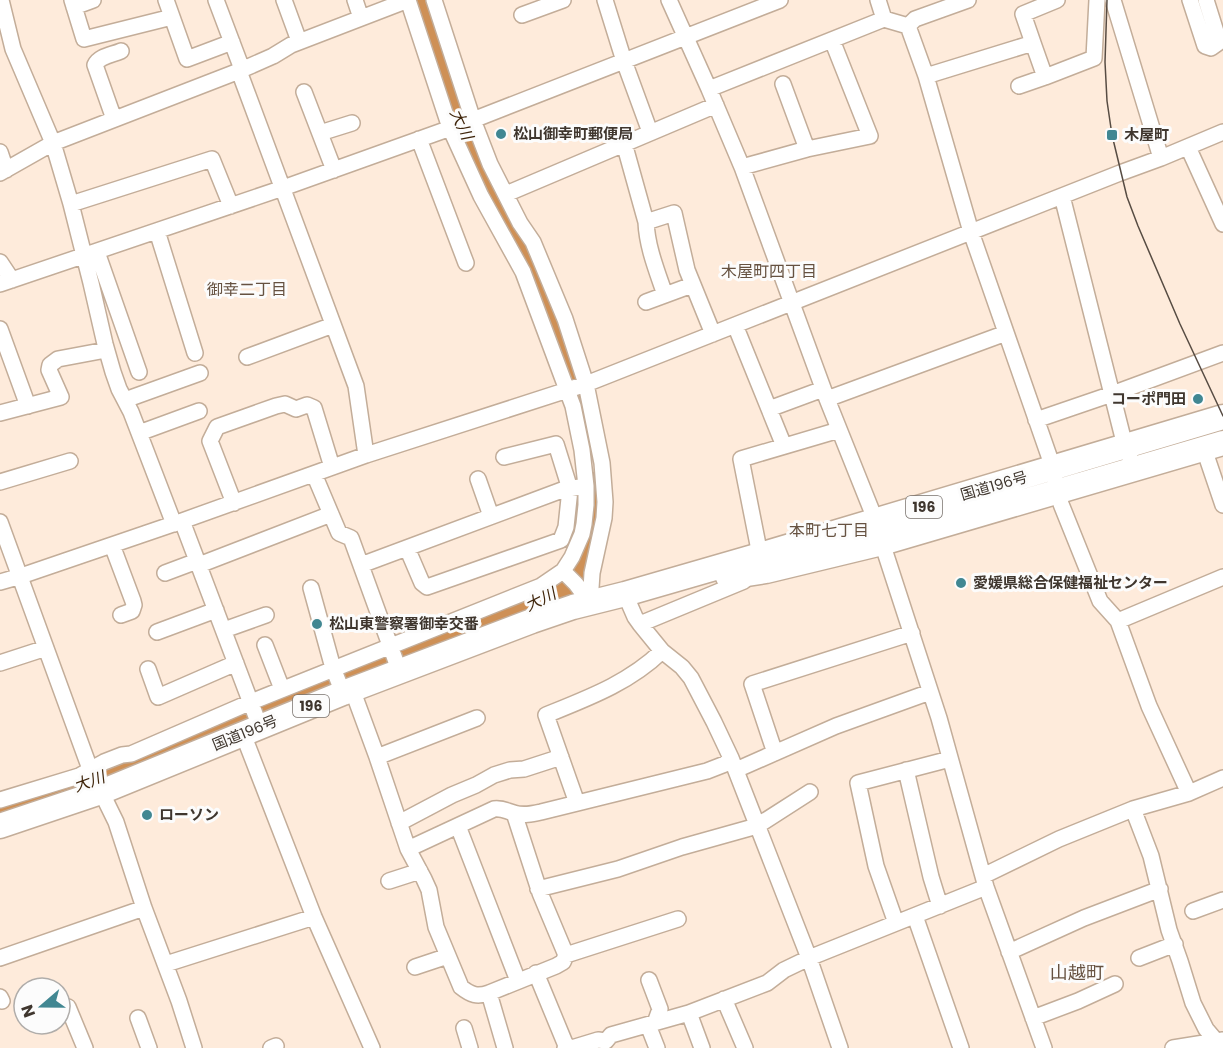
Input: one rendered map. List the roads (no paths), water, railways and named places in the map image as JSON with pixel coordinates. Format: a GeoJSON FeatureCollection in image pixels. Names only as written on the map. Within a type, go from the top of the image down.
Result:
{"type":"FeatureCollection","features":[{"type":"Feature","properties":{"kind":"highway","name":"国道196号"},"geometry":{"type":"LineString","coordinates":[[1055,481],[1126,447],[1223,417]]}},
{"type":"Feature","properties":{"kind":"highway","name":"国道196号"},"geometry":{"type":"LineString","coordinates":[[0,826],[96,780],[341,682],[394,657],[532,621],[574,583],[625,594],[763,563],[1055,481],[1134,470],[1214,446]]}},
{"type":"Feature","properties":{"kind":"street"},"geometry":{"type":"LineString","coordinates":[[1,0],[13,49],[53,143],[71,204],[139,372]]}},
{"type":"Feature","properties":{"kind":"street"},"geometry":{"type":"LineString","coordinates":[[93,0],[73,3],[84,39],[172,17]]}},
{"type":"Feature","properties":{"kind":"street"},"geometry":{"type":"LineString","coordinates":[[166,0],[187,59],[232,42]]}},
{"type":"Feature","properties":{"kind":"street"},"geometry":{"type":"LineString","coordinates":[[216,0],[356,386],[366,455]]}},
{"type":"Feature","properties":{"kind":"street"},"geometry":{"type":"LineString","coordinates":[[284,0],[299,41]]}},
{"type":"Feature","properties":{"kind":"street"},"geometry":{"type":"LineString","coordinates":[[355,0],[361,18]]}},
{"type":"Feature","properties":{"kind":"street"},"geometry":{"type":"LineString","coordinates":[[0,152],[3,172],[53,143],[241,70],[299,41],[408,0],[461,125],[490,164],[532,242],[559,303],[576,387]]}},
{"type":"Feature","properties":{"kind":"street"},"geometry":{"type":"LineString","coordinates":[[434,0],[461,125],[481,196],[523,272],[576,387],[599,447],[589,486],[582,534],[572,557],[574,583]]}},
{"type":"Feature","properties":{"kind":"street"},"geometry":{"type":"LineString","coordinates":[[522,15],[563,0]]}},
{"type":"Feature","properties":{"kind":"street"},"geometry":{"type":"LineString","coordinates":[[605,0],[650,132]]}},
{"type":"Feature","properties":{"kind":"street"},"geometry":{"type":"LineString","coordinates":[[669,0],[742,167],[878,532],[930,692],[984,882],[1044,1048]]}},
{"type":"Feature","properties":{"kind":"street"},"geometry":{"type":"LineString","coordinates":[[0,262],[6,282],[91,254],[461,125],[780,0]]}},
{"type":"Feature","properties":{"kind":"street"},"geometry":{"type":"LineString","coordinates":[[878,0],[884,19]]}},
{"type":"Feature","properties":{"kind":"street"},"geometry":{"type":"LineString","coordinates":[[908,26],[915,19],[968,0]]}},
{"type":"Feature","properties":{"kind":"street"},"geometry":{"type":"LineString","coordinates":[[1045,77],[1023,15],[1057,0]]}},
{"type":"Feature","properties":{"kind":"street"},"geometry":{"type":"LineString","coordinates":[[1019,86],[1094,58],[1097,0]]}},
{"type":"Feature","properties":{"kind":"street"},"geometry":{"type":"LineString","coordinates":[[1113,0],[1161,158]]}},
{"type":"Feature","properties":{"kind":"street"},"geometry":{"type":"LineString","coordinates":[[1190,0],[1205,46],[1211,48],[1218,43],[1218,38],[1206,0]]}},
{"type":"Feature","properties":{"kind":"street"},"geometry":{"type":"LineString","coordinates":[[709,89],[884,19],[908,26]]}},
{"type":"Feature","properties":{"kind":"street"},"geometry":{"type":"LineString","coordinates":[[908,26],[926,76],[971,232],[1049,456],[1061,504],[1100,601],[1118,621],[1149,706],[1189,793]]}},
{"type":"Feature","properties":{"kind":"street"},"geometry":{"type":"LineString","coordinates":[[100,34],[115,53],[96,61],[95,65],[114,119]]}},
{"type":"Feature","properties":{"kind":"street"},"geometry":{"type":"LineString","coordinates":[[742,167],[807,149],[870,136],[832,40]]}},
{"type":"Feature","properties":{"kind":"street"},"geometry":{"type":"LineString","coordinates":[[926,76],[1033,43]]}},
{"type":"Feature","properties":{"kind":"street"},"geometry":{"type":"LineString","coordinates":[[783,84],[807,149]]}},
{"type":"Feature","properties":{"kind":"street"},"geometry":{"type":"LineString","coordinates":[[304,92],[334,170]]}},
{"type":"Feature","properties":{"kind":"street"},"geometry":{"type":"LineString","coordinates":[[506,194],[716,105]]}},
{"type":"Feature","properties":{"kind":"street"},"geometry":{"type":"LineString","coordinates":[[320,133],[352,123]]}},
{"type":"Feature","properties":{"kind":"street"},"geometry":{"type":"LineString","coordinates":[[0,582],[178,523],[366,455],[576,387],[1223,132]]}},
{"type":"Feature","properties":{"kind":"street"},"geometry":{"type":"LineString","coordinates":[[419,139],[467,253]]}},
{"type":"Feature","properties":{"kind":"street"},"geometry":{"type":"LineString","coordinates":[[624,143],[664,295]]}},
{"type":"Feature","properties":{"kind":"street"},"geometry":{"type":"LineString","coordinates":[[1188,147],[1223,224]]}},
{"type":"Feature","properties":{"kind":"street"},"geometry":{"type":"LineString","coordinates":[[71,204],[212,159],[231,206]]}},
{"type":"Feature","properties":{"kind":"street"},"geometry":{"type":"LineString","coordinates":[[1062,196],[1112,394],[1134,470]]}},
{"type":"Feature","properties":{"kind":"street"},"geometry":{"type":"LineString","coordinates":[[646,222],[674,213],[687,270],[712,334]]}},
{"type":"Feature","properties":{"kind":"street"},"geometry":{"type":"LineString","coordinates":[[157,231],[195,353]]}},
{"type":"Feature","properties":{"kind":"street"},"geometry":{"type":"LineString","coordinates":[[91,254],[106,350],[119,389],[198,563],[224,630],[314,917],[372,1048]]}},
{"type":"Feature","properties":{"kind":"street"},"geometry":{"type":"LineString","coordinates":[[646,302],[692,285]]}},
{"type":"Feature","properties":{"kind":"street"},"geometry":{"type":"LineString","coordinates":[[247,357],[272,353],[333,325]]}},
{"type":"Feature","properties":{"kind":"street"},"geometry":{"type":"LineString","coordinates":[[735,325],[784,446]]}},
{"type":"Feature","properties":{"kind":"street"},"geometry":{"type":"LineString","coordinates":[[0,329],[28,406]]}},
{"type":"Feature","properties":{"kind":"street"},"geometry":{"type":"LineString","coordinates":[[770,409],[825,394],[1006,333]]}},
{"type":"Feature","properties":{"kind":"street"},"geometry":{"type":"LineString","coordinates":[[0,413],[61,397],[50,370],[52,362],[106,350]]}},
{"type":"Feature","properties":{"kind":"street"},"geometry":{"type":"LineString","coordinates":[[1036,420],[1223,353]]}},
{"type":"Feature","properties":{"kind":"street"},"geometry":{"type":"LineString","coordinates":[[125,400],[200,373]]}},
{"type":"Feature","properties":{"kind":"street"},"geometry":{"type":"LineString","coordinates":[[234,503],[210,441],[217,427],[285,404],[296,409],[307,405],[314,408],[332,467]]}},
{"type":"Feature","properties":{"kind":"street"},"geometry":{"type":"LineString","coordinates":[[139,433],[199,411]]}},
{"type":"Feature","properties":{"kind":"street"},"geometry":{"type":"LineString","coordinates":[[640,624],[763,563],[741,459],[839,430]]}},
{"type":"Feature","properties":{"kind":"street"},"geometry":{"type":"LineString","coordinates":[[314,474],[339,533],[351,538],[394,657],[541,586],[574,583],[592,573],[604,518],[589,486],[556,444],[504,457]]}},
{"type":"Feature","properties":{"kind":"street"},"geometry":{"type":"LineString","coordinates":[[1214,446],[1223,505]]}},
{"type":"Feature","properties":{"kind":"street"},"geometry":{"type":"LineString","coordinates":[[0,482],[64,468]]}},
{"type":"Feature","properties":{"kind":"street"},"geometry":{"type":"LineString","coordinates":[[478,479],[491,516]]}},
{"type":"Feature","properties":{"kind":"street"},"geometry":{"type":"LineString","coordinates":[[361,565],[562,490],[589,486]]}},
{"type":"Feature","properties":{"kind":"street"},"geometry":{"type":"LineString","coordinates":[[407,548],[422,583],[427,587],[561,540],[589,486]]}},
{"type":"Feature","properties":{"kind":"street"},"geometry":{"type":"LineString","coordinates":[[165,573],[331,514]]}},
{"type":"Feature","properties":{"kind":"street"},"geometry":{"type":"LineString","coordinates":[[0,522],[96,780],[116,822],[194,1048]]}},
{"type":"Feature","properties":{"kind":"street"},"geometry":{"type":"LineString","coordinates":[[112,545],[134,605],[132,611],[121,615]]}},
{"type":"Feature","properties":{"kind":"street"},"geometry":{"type":"LineString","coordinates":[[1118,621],[1223,577]]}},
{"type":"Feature","properties":{"kind":"street"},"geometry":{"type":"LineString","coordinates":[[311,588],[341,682],[377,757],[408,849],[429,890],[436,927],[461,987],[474,995],[481,996],[556,966],[563,962],[566,955],[538,890],[514,813]]}},
{"type":"Feature","properties":{"kind":"street"},"geometry":{"type":"LineString","coordinates":[[625,594],[640,624],[662,651],[692,678],[733,764],[809,958],[840,1048]]}},
{"type":"Feature","properties":{"kind":"street"},"geometry":{"type":"LineString","coordinates":[[157,632],[216,610]]}},
{"type":"Feature","properties":{"kind":"street"},"geometry":{"type":"LineString","coordinates":[[224,630],[266,615]]}},
{"type":"Feature","properties":{"kind":"street"},"geometry":{"type":"LineString","coordinates":[[775,753],[752,684],[912,633]]}},
{"type":"Feature","properties":{"kind":"street"},"geometry":{"type":"LineString","coordinates":[[265,645],[282,689]]}},
{"type":"Feature","properties":{"kind":"street"},"geometry":{"type":"LineString","coordinates":[[0,663],[46,648]]}},
{"type":"Feature","properties":{"kind":"street"},"geometry":{"type":"LineString","coordinates":[[577,803],[546,716],[635,675],[662,651]]}},
{"type":"Feature","properties":{"kind":"street"},"geometry":{"type":"LineString","coordinates":[[148,669],[158,698],[236,663]]}},
{"type":"Feature","properties":{"kind":"street"},"geometry":{"type":"LineString","coordinates":[[96,780],[104,762],[163,741],[253,718],[282,689],[341,682]]}},
{"type":"Feature","properties":{"kind":"street"},"geometry":{"type":"LineString","coordinates":[[408,849],[494,809],[502,808],[528,815],[775,753],[836,726],[930,692]]}},
{"type":"Feature","properties":{"kind":"street"},"geometry":{"type":"LineString","coordinates":[[377,757],[477,718]]}},
{"type":"Feature","properties":{"kind":"street"},"geometry":{"type":"LineString","coordinates":[[399,823],[494,775],[524,769],[561,757]]}},
{"type":"Feature","properties":{"kind":"street"},"geometry":{"type":"LineString","coordinates":[[896,923],[876,866],[858,783],[950,759]]}},
{"type":"Feature","properties":{"kind":"street"},"geometry":{"type":"LineString","coordinates":[[906,770],[940,906]]}},
{"type":"Feature","properties":{"kind":"street"},"geometry":{"type":"LineString","coordinates":[[0,800],[79,776],[96,780]]}},
{"type":"Feature","properties":{"kind":"street"},"geometry":{"type":"LineString","coordinates":[[536,973],[566,1048],[598,1040],[609,1044],[611,1035],[689,1013],[767,983],[784,970],[809,958],[940,906],[1059,839],[1134,809],[1189,793],[1223,778]]}},
{"type":"Feature","properties":{"kind":"street"},"geometry":{"type":"LineString","coordinates":[[538,890],[757,826],[810,792]]}},
{"type":"Feature","properties":{"kind":"street"},"geometry":{"type":"LineString","coordinates":[[1134,809],[1151,856],[1169,930],[1192,1003],[1206,1029],[1221,1043]]}},
{"type":"Feature","properties":{"kind":"street"},"geometry":{"type":"LineString","coordinates":[[458,826],[518,981]]}},
{"type":"Feature","properties":{"kind":"street"},"geometry":{"type":"LineString","coordinates":[[389,881],[420,870]]}},
{"type":"Feature","properties":{"kind":"street"},"geometry":{"type":"LineString","coordinates":[[1009,952],[1084,918],[1160,889]]}},
{"type":"Feature","properties":{"kind":"street"},"geometry":{"type":"LineString","coordinates":[[1193,911],[1223,900]]}},
{"type":"Feature","properties":{"kind":"street"},"geometry":{"type":"LineString","coordinates":[[0,958],[144,908]]}},
{"type":"Feature","properties":{"kind":"street"},"geometry":{"type":"LineString","coordinates":[[915,916],[961,1048]]}},
{"type":"Feature","properties":{"kind":"street"},"geometry":{"type":"LineString","coordinates":[[166,964],[314,917]]}},
{"type":"Feature","properties":{"kind":"street"},"geometry":{"type":"LineString","coordinates":[[566,955],[678,920]]}},
{"type":"Feature","properties":{"kind":"street"},"geometry":{"type":"LineString","coordinates":[[1139,958],[1175,945]]}},
{"type":"Feature","properties":{"kind":"street"},"geometry":{"type":"LineString","coordinates":[[416,968],[448,956]]}},
{"type":"Feature","properties":{"kind":"street"},"geometry":{"type":"LineString","coordinates":[[649,980],[660,1009],[652,1024],[657,1048]]}},
{"type":"Feature","properties":{"kind":"street"},"geometry":{"type":"LineString","coordinates":[[1033,1018],[1115,984]]}},
{"type":"Feature","properties":{"kind":"street"},"geometry":{"type":"LineString","coordinates":[[489,993],[505,1048]]}},
{"type":"Feature","properties":{"kind":"street"},"geometry":{"type":"LineString","coordinates":[[724,999],[745,1048]]}},
{"type":"Feature","properties":{"kind":"street"},"geometry":{"type":"LineString","coordinates":[[689,1013],[702,1048]]}},
{"type":"Feature","properties":{"kind":"street"},"geometry":{"type":"LineString","coordinates":[[72,1017],[85,1048]]}},
{"type":"Feature","properties":{"kind":"street"},"geometry":{"type":"LineString","coordinates":[[138,1018],[149,1048]]}},
{"type":"Feature","properties":{"kind":"street"},"geometry":{"type":"LineString","coordinates":[[464,1028],[470,1048]]}},
{"type":"Feature","properties":{"kind":"street"},"geometry":{"type":"LineString","coordinates":[[1173,1048],[1221,1043]]}},
{"type":"Feature","properties":{"kind":"waterway","name":"大川"},"geometry":{"type":"LineString","coordinates":[[426,0],[434,54],[454,109],[472,152],[543,294],[572,377],[579,409]]}},
{"type":"Feature","properties":{"kind":"waterway","name":"大川"},"geometry":{"type":"LineString","coordinates":[[0,810],[102,776],[453,632],[555,594],[574,576],[586,551],[592,523],[592,483]]}},
{"type":"Feature","properties":{"kind":"tram line"},"geometry":{"type":"LineString","coordinates":[[1107,0],[1105,62],[1107,101],[1112,135],[1127,197],[1180,324],[1223,416]]}},
{"type":"Feature","properties":{"kind":"place","name":"松山御幸町郵便局"},"geometry":{"type":"Point","coordinates":[501,134]}},
{"type":"Feature","properties":{"kind":"place","name":"木屋町"},"geometry":{"type":"Point","coordinates":[1112,135]}},
{"type":"Feature","properties":{"kind":"place","name":"コーポ門田"},"geometry":{"type":"Point","coordinates":[1198,399]}},
{"type":"Feature","properties":{"kind":"place","name":"愛媛県総合保健福祉センター"},"geometry":{"type":"Point","coordinates":[961,583]}},
{"type":"Feature","properties":{"kind":"place","name":"松山東警察署御幸交番"},"geometry":{"type":"Point","coordinates":[317,624]}},
{"type":"Feature","properties":{"kind":"place","name":"ローソン"},"geometry":{"type":"Point","coordinates":[147,815]}},
{"type":"Feature","properties":{"kind":"district","name":"木屋町四丁目"},"geometry":{"type":"Point","coordinates":[769,271]}},
{"type":"Feature","properties":{"kind":"district","name":"御幸二丁目"},"geometry":{"type":"Point","coordinates":[247,289]}},
{"type":"Feature","properties":{"kind":"district","name":"本町七丁目"},"geometry":{"type":"Point","coordinates":[829,530]}},
{"type":"Feature","properties":{"kind":"district","name":"山越町"},"geometry":{"type":"Point","coordinates":[1077,973]}}]}
